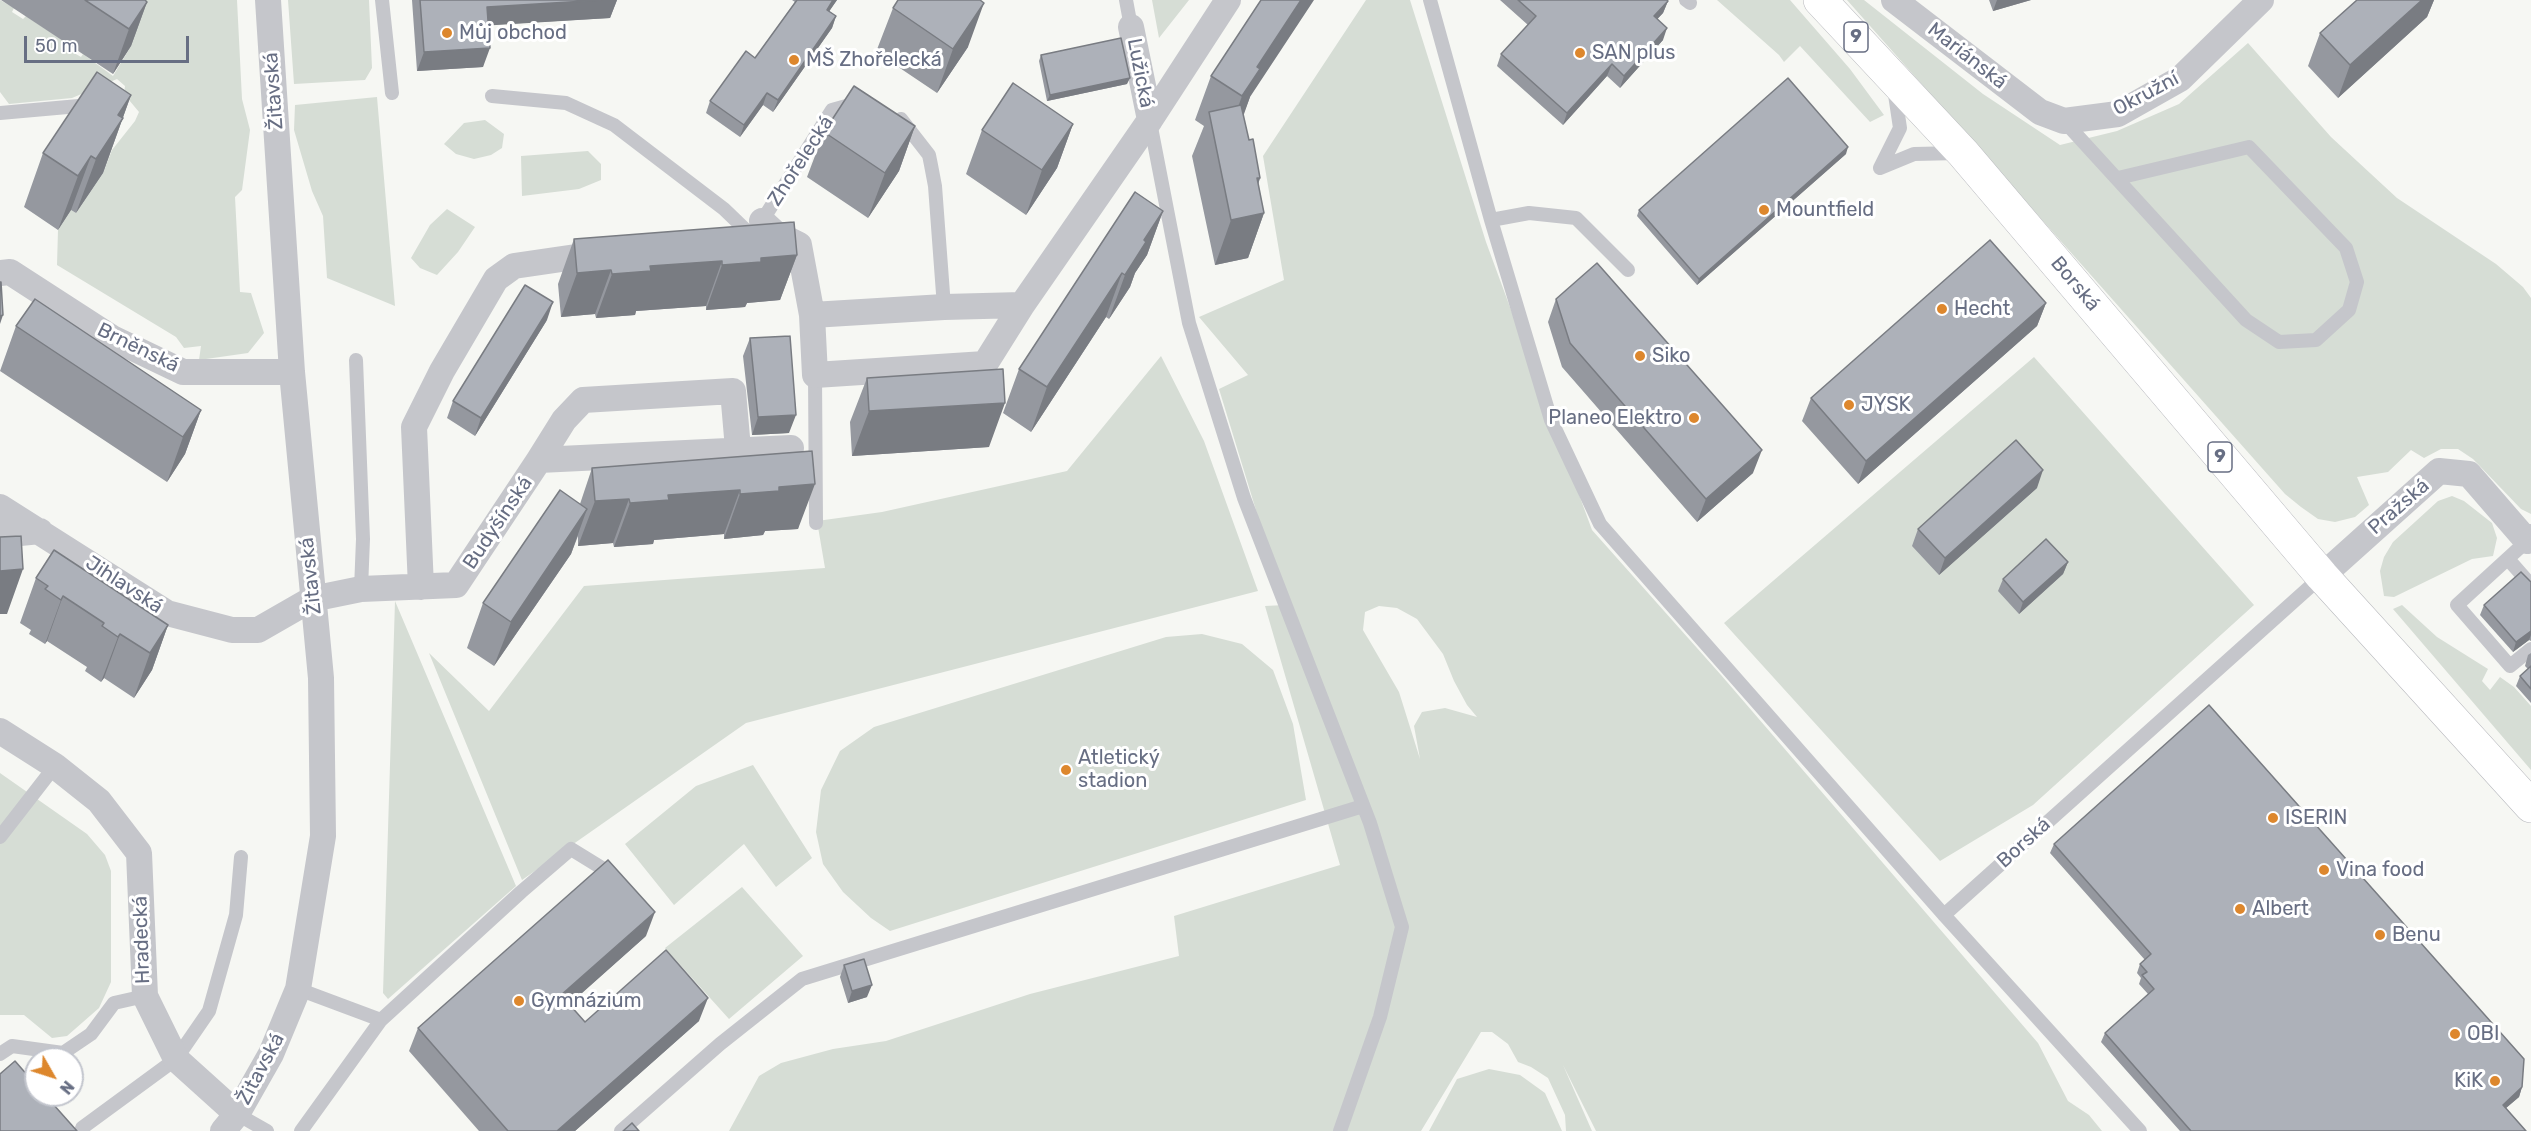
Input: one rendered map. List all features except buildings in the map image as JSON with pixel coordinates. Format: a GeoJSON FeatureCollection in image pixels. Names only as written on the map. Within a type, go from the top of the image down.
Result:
{"type":"FeatureCollection","features":[{"type":"Feature","properties":{"kind":"main road","name":"Borská"},"geometry":{"type":"LineString","coordinates":[[1820,0],[1964,153],[2322,576],[2531,806]]}},
{"type":"Feature","properties":{"kind":"street","name":"Žitavská"},"geometry":{"type":"LineString","coordinates":[[230,1122],[271,1054],[298,989],[323,836],[321,678],[292,372],[268,0]]}},
{"type":"Feature","properties":{"kind":"street"},"geometry":{"type":"LineString","coordinates":[[815,375],[985,364],[1228,0]]}},
{"type":"Feature","properties":{"kind":"street","name":"Mariánská"},"geometry":{"type":"LineString","coordinates":[[1894,0],[2040,112]]}},
{"type":"Feature","properties":{"kind":"street","name":"Okružní"},"geometry":{"type":"LineString","coordinates":[[2040,112],[2064,121],[2118,114],[2180,79],[2261,0]]}},
{"type":"Feature","properties":{"kind":"street","name":"Lužická"},"geometry":{"type":"LineString","coordinates":[[1131,27],[1150,120]]}},
{"type":"Feature","properties":{"kind":"street"},"geometry":{"type":"LineString","coordinates":[[716,240],[763,230]]}},
{"type":"Feature","properties":{"kind":"street","name":"Zhořelecká"},"geometry":{"type":"LineString","coordinates":[[763,230],[799,245],[812,315],[815,375]]}},
{"type":"Feature","properties":{"kind":"street"},"geometry":{"type":"LineString","coordinates":[[421,586],[414,427],[442,371],[496,279],[514,266],[622,250]]}},
{"type":"Feature","properties":{"kind":"street","name":"Brněnská"},"geometry":{"type":"LineString","coordinates":[[0,273],[10,272],[112,338],[183,372],[292,372]]}},
{"type":"Feature","properties":{"kind":"street"},"geometry":{"type":"LineString","coordinates":[[812,315],[944,307],[1022,306]]}},
{"type":"Feature","properties":{"kind":"street","name":"Budyšínská"},"geometry":{"type":"LineString","coordinates":[[312,599],[361,589],[456,585],[564,420],[583,400],[733,392],[738,449]]}},
{"type":"Feature","properties":{"kind":"street","name":"Budyšínská"},"geometry":{"type":"LineString","coordinates":[[539,460],[791,448]]}},
{"type":"Feature","properties":{"kind":"street","name":"Pražská"},"geometry":{"type":"LineString","coordinates":[[2322,576],[2439,471],[2469,474],[2529,539]]}},
{"type":"Feature","properties":{"kind":"street","name":"Jihlavská"},"geometry":{"type":"LineString","coordinates":[[0,507],[166,614],[232,630],[258,630],[312,599]]}},
{"type":"Feature","properties":{"kind":"street"},"geometry":{"type":"LineString","coordinates":[[0,534],[40,531]]}},
{"type":"Feature","properties":{"kind":"street","name":"Hradecká"},"geometry":{"type":"LineString","coordinates":[[0,731],[55,766],[99,801],[139,853],[145,996],[176,1059],[230,1122]]}},
{"type":"Feature","properties":{"kind":"lane"},"geometry":{"type":"LineString","coordinates":[[381,0],[392,93]]}},
{"type":"Feature","properties":{"kind":"lane"},"geometry":{"type":"LineString","coordinates":[[1126,0],[1131,27]]}},
{"type":"Feature","properties":{"kind":"lane"},"geometry":{"type":"LineString","coordinates":[[1430,0],[1491,220],[1551,420],[1600,524],[1944,915],[2140,1131]]}},
{"type":"Feature","properties":{"kind":"lane"},"geometry":{"type":"LineString","coordinates":[[1892,75],[1899,128],[1880,168],[1914,153],[1964,153]]}},
{"type":"Feature","properties":{"kind":"lane"},"geometry":{"type":"LineString","coordinates":[[492,96],[566,103],[614,125],[724,209],[763,230]]}},
{"type":"Feature","properties":{"kind":"lane","name":"Zhořelecká"},"geometry":{"type":"LineString","coordinates":[[763,230],[832,110],[863,101],[873,105]]}},
{"type":"Feature","properties":{"kind":"lane"},"geometry":{"type":"LineString","coordinates":[[0,113],[98,105]]}},
{"type":"Feature","properties":{"kind":"lane"},"geometry":{"type":"LineString","coordinates":[[892,114],[901,119],[929,155],[935,186],[944,307]]}},
{"type":"Feature","properties":{"kind":"lane"},"geometry":{"type":"LineString","coordinates":[[1150,120],[1190,323],[1212,397],[1244,498],[1363,806],[1402,927],[1380,1017],[1340,1131]]}},
{"type":"Feature","properties":{"kind":"lane"},"geometry":{"type":"LineString","coordinates":[[2064,121],[2246,320],[2279,342],[2316,340],[2349,310],[2357,282],[2346,248],[2249,147],[2118,178]]}},
{"type":"Feature","properties":{"kind":"lane"},"geometry":{"type":"LineString","coordinates":[[1491,220],[1529,213],[1576,218],[1628,270]]}},
{"type":"Feature","properties":{"kind":"lane"},"geometry":{"type":"LineString","coordinates":[[356,360],[363,540],[361,589]]}},
{"type":"Feature","properties":{"kind":"lane"},"geometry":{"type":"LineString","coordinates":[[815,375],[816,523]]}},
{"type":"Feature","properties":{"kind":"lane"},"geometry":{"type":"LineString","coordinates":[[2529,539],[2457,605],[2510,666],[2531,649]]}},
{"type":"Feature","properties":{"kind":"lane"},"geometry":{"type":"LineString","coordinates":[[2508,559],[2531,585]]}},
{"type":"Feature","properties":{"kind":"lane","name":"Borská"},"geometry":{"type":"LineString","coordinates":[[1944,915],[2322,576]]}},
{"type":"Feature","properties":{"kind":"lane"},"geometry":{"type":"LineString","coordinates":[[0,837],[55,766]]}},
{"type":"Feature","properties":{"kind":"lane"},"geometry":{"type":"LineString","coordinates":[[621,1131],[720,1044],[802,979],[1363,806]]}},
{"type":"Feature","properties":{"kind":"lane"},"geometry":{"type":"LineString","coordinates":[[302,1131],[381,1020],[571,849],[610,873]]}},
{"type":"Feature","properties":{"kind":"lane"},"geometry":{"type":"LineString","coordinates":[[82,1128],[176,1059],[209,1011],[236,915],[241,857]]}},
{"type":"Feature","properties":{"kind":"lane"},"geometry":{"type":"LineString","coordinates":[[298,989],[381,1020]]}},
{"type":"Feature","properties":{"kind":"lane"},"geometry":{"type":"LineString","coordinates":[[0,1054],[12,1046],[63,1053],[91,1034],[114,1003],[145,996]]}},
{"type":"Feature","properties":{"kind":"lane"},"geometry":{"type":"LineString","coordinates":[[230,1122],[267,1131]]}},
{"type":"Feature","properties":{"kind":"shaded area"},"geometry":{"type":"Polygon","coordinates":[[[0,0],[14,8],[12,12],[23,19],[26,16],[71,46],[69,50],[81,57],[83,54],[113,76],[131,46],[119,0],[237,0],[242,99],[250,130],[242,190],[235,197],[240,292],[251,293],[264,333],[248,353],[199,360],[201,346],[184,348],[176,337],[57,265],[58,230],[71,210],[76,213],[103,173],[112,150],[135,121],[139,112],[124,94],[125,86],[117,79],[72,98],[9,104],[0,92],[0,0]]]}},
{"type":"Feature","properties":{"kind":"shaded area"},"geometry":{"type":"Polygon","coordinates":[[[288,0],[369,0],[372,68],[365,80],[294,84],[288,0]]]}},
{"type":"Feature","properties":{"kind":"shaded area"},"geometry":{"type":"Polygon","coordinates":[[[1152,0],[1189,0],[1159,38],[1152,0]]]}},
{"type":"Feature","properties":{"kind":"shaded area"},"geometry":{"type":"Polygon","coordinates":[[[1366,0],[1410,0],[1486,242],[1592,530],[1721,675],[2038,1043],[2068,1101],[2089,1115],[2102,1131],[1596,1131],[1563,1065],[1592,1131],[1566,1131],[1565,1115],[1548,1078],[1518,1062],[1508,1044],[1492,1032],[1481,1032],[1421,1131],[729,1131],[759,1076],[781,1063],[833,1049],[886,1041],[1030,994],[1179,956],[1174,916],[1340,865],[1265,606],[1285,605],[1219,389],[1248,375],[1199,317],[1284,280],[1263,156],[1366,0]],[[1379,606],[1365,612],[1363,630],[1399,692],[1420,759],[1414,726],[1422,712],[1445,708],[1477,717],[1467,705],[1454,681],[1443,654],[1417,619],[1397,608],[1379,606]]]}},
{"type":"Feature","properties":{"kind":"shaded area"},"geometry":{"type":"Polygon","coordinates":[[[1717,0],[1790,0],[1850,69],[1884,115],[1870,122],[1800,46],[1784,62],[1717,0]]]}},
{"type":"Feature","properties":{"kind":"shaded area"},"geometry":{"type":"Polygon","coordinates":[[[1847,0],[1864,0],[1983,94],[2060,145],[2117,131],[2179,104],[2248,43],[2331,137],[2397,198],[2496,264],[2523,287],[2531,298],[2531,514],[2521,509],[2473,459],[2458,449],[2441,449],[2424,458],[2411,450],[2388,472],[2357,477],[2369,505],[2355,517],[2335,522],[2318,519],[2301,507],[2285,494],[1847,0]]]}},
{"type":"Feature","properties":{"kind":"shaded area"},"geometry":{"type":"Polygon","coordinates":[[[377,97],[395,306],[327,278],[323,216],[312,191],[294,130],[295,105],[377,97]]]}},
{"type":"Feature","properties":{"kind":"shaded area"},"geometry":{"type":"Polygon","coordinates":[[[485,120],[504,134],[502,148],[491,155],[474,159],[456,154],[444,144],[464,123],[485,120]]]}},
{"type":"Feature","properties":{"kind":"shaded area"},"geometry":{"type":"Polygon","coordinates":[[[588,151],[601,164],[601,180],[579,189],[522,196],[521,156],[588,151]]]}},
{"type":"Feature","properties":{"kind":"shaded area"},"geometry":{"type":"Polygon","coordinates":[[[447,209],[475,227],[458,252],[437,275],[420,268],[411,258],[430,225],[447,209]]]}},
{"type":"Feature","properties":{"kind":"shaded area"},"geometry":{"type":"Polygon","coordinates":[[[1161,356],[1204,441],[1258,591],[746,723],[522,880],[429,653],[489,711],[584,586],[825,568],[817,521],[882,512],[1067,471],[1161,356]]]}},
{"type":"Feature","properties":{"kind":"shaded area"},"geometry":{"type":"Polygon","coordinates":[[[2034,357],[2254,605],[2033,805],[1940,861],[1724,623],[2034,357]]]}},
{"type":"Feature","properties":{"kind":"shaded area"},"geometry":{"type":"Polygon","coordinates":[[[2452,496],[2464,501],[2492,523],[2497,538],[2493,556],[2472,559],[2394,597],[2384,596],[2380,571],[2384,557],[2393,542],[2438,501],[2452,496]]]}},
{"type":"Feature","properties":{"kind":"shaded area"},"geometry":{"type":"Polygon","coordinates":[[[395,601],[516,886],[388,999],[383,993],[395,601]]]}},
{"type":"Feature","properties":{"kind":"shaded area"},"geometry":{"type":"Polygon","coordinates":[[[2402,605],[2437,637],[2488,669],[2482,681],[2490,690],[2500,677],[2514,687],[2531,706],[2531,770],[2393,609],[2402,605]]]}},
{"type":"Feature","properties":{"kind":"shaded area","name":"Atletický stadion"},"geometry":{"type":"Polygon","coordinates":[[[1202,634],[1242,644],[1273,670],[1293,724],[1306,800],[890,931],[871,918],[843,892],[823,864],[816,832],[821,790],[840,751],[874,727],[1166,637],[1202,634]]]}},
{"type":"Feature","properties":{"kind":"shaded area"},"geometry":{"type":"Polygon","coordinates":[[[753,765],[812,858],[776,887],[744,844],[674,905],[625,844],[696,786],[753,765]]]}},
{"type":"Feature","properties":{"kind":"shaded area"},"geometry":{"type":"Polygon","coordinates":[[[0,773],[87,834],[105,855],[111,871],[111,982],[99,1008],[67,1036],[52,1038],[24,1015],[0,1015],[0,773]]]}},
{"type":"Feature","properties":{"kind":"shaded area"},"geometry":{"type":"Polygon","coordinates":[[[742,887],[803,956],[729,1019],[665,948],[742,887]]]}},
{"type":"Feature","properties":{"kind":"shaded area"},"geometry":{"type":"Polygon","coordinates":[[[1489,1069],[1520,1075],[1545,1093],[1562,1131],[1429,1131],[1457,1079],[1489,1069]]]}},
{"type":"Feature","properties":{"kind":"place","name":"Můj obchod"},"geometry":{"type":"Point","coordinates":[447,33]}},
{"type":"Feature","properties":{"kind":"place","name":"SAN plus"},"geometry":{"type":"Point","coordinates":[1580,53]}},
{"type":"Feature","properties":{"kind":"place","name":"MŠ Zhořelecká"},"geometry":{"type":"Point","coordinates":[794,60]}},
{"type":"Feature","properties":{"kind":"place","name":"Mountfield"},"geometry":{"type":"Point","coordinates":[1764,210]}},
{"type":"Feature","properties":{"kind":"place","name":"Hecht"},"geometry":{"type":"Point","coordinates":[1942,309]}},
{"type":"Feature","properties":{"kind":"place","name":"Siko"},"geometry":{"type":"Point","coordinates":[1640,356]}},
{"type":"Feature","properties":{"kind":"place","name":"JYSK"},"geometry":{"type":"Point","coordinates":[1849,405]}},
{"type":"Feature","properties":{"kind":"place","name":"Planeo Elektro"},"geometry":{"type":"Point","coordinates":[1694,418]}},
{"type":"Feature","properties":{"kind":"place","name":"Atletický stadion"},"geometry":{"type":"Point","coordinates":[1066,770]}},
{"type":"Feature","properties":{"kind":"place","name":"ISERIN"},"geometry":{"type":"Point","coordinates":[2273,818]}},
{"type":"Feature","properties":{"kind":"place","name":"Vina food"},"geometry":{"type":"Point","coordinates":[2324,870]}},
{"type":"Feature","properties":{"kind":"place","name":"Albert"},"geometry":{"type":"Point","coordinates":[2240,909]}},
{"type":"Feature","properties":{"kind":"place","name":"Benu"},"geometry":{"type":"Point","coordinates":[2380,935]}},
{"type":"Feature","properties":{"kind":"place","name":"Gymnázium"},"geometry":{"type":"Point","coordinates":[519,1001]}},
{"type":"Feature","properties":{"kind":"place","name":"OBI"},"geometry":{"type":"Point","coordinates":[2455,1034]}},
{"type":"Feature","properties":{"kind":"place","name":"KiK"},"geometry":{"type":"Point","coordinates":[2495,1081]}}]}
